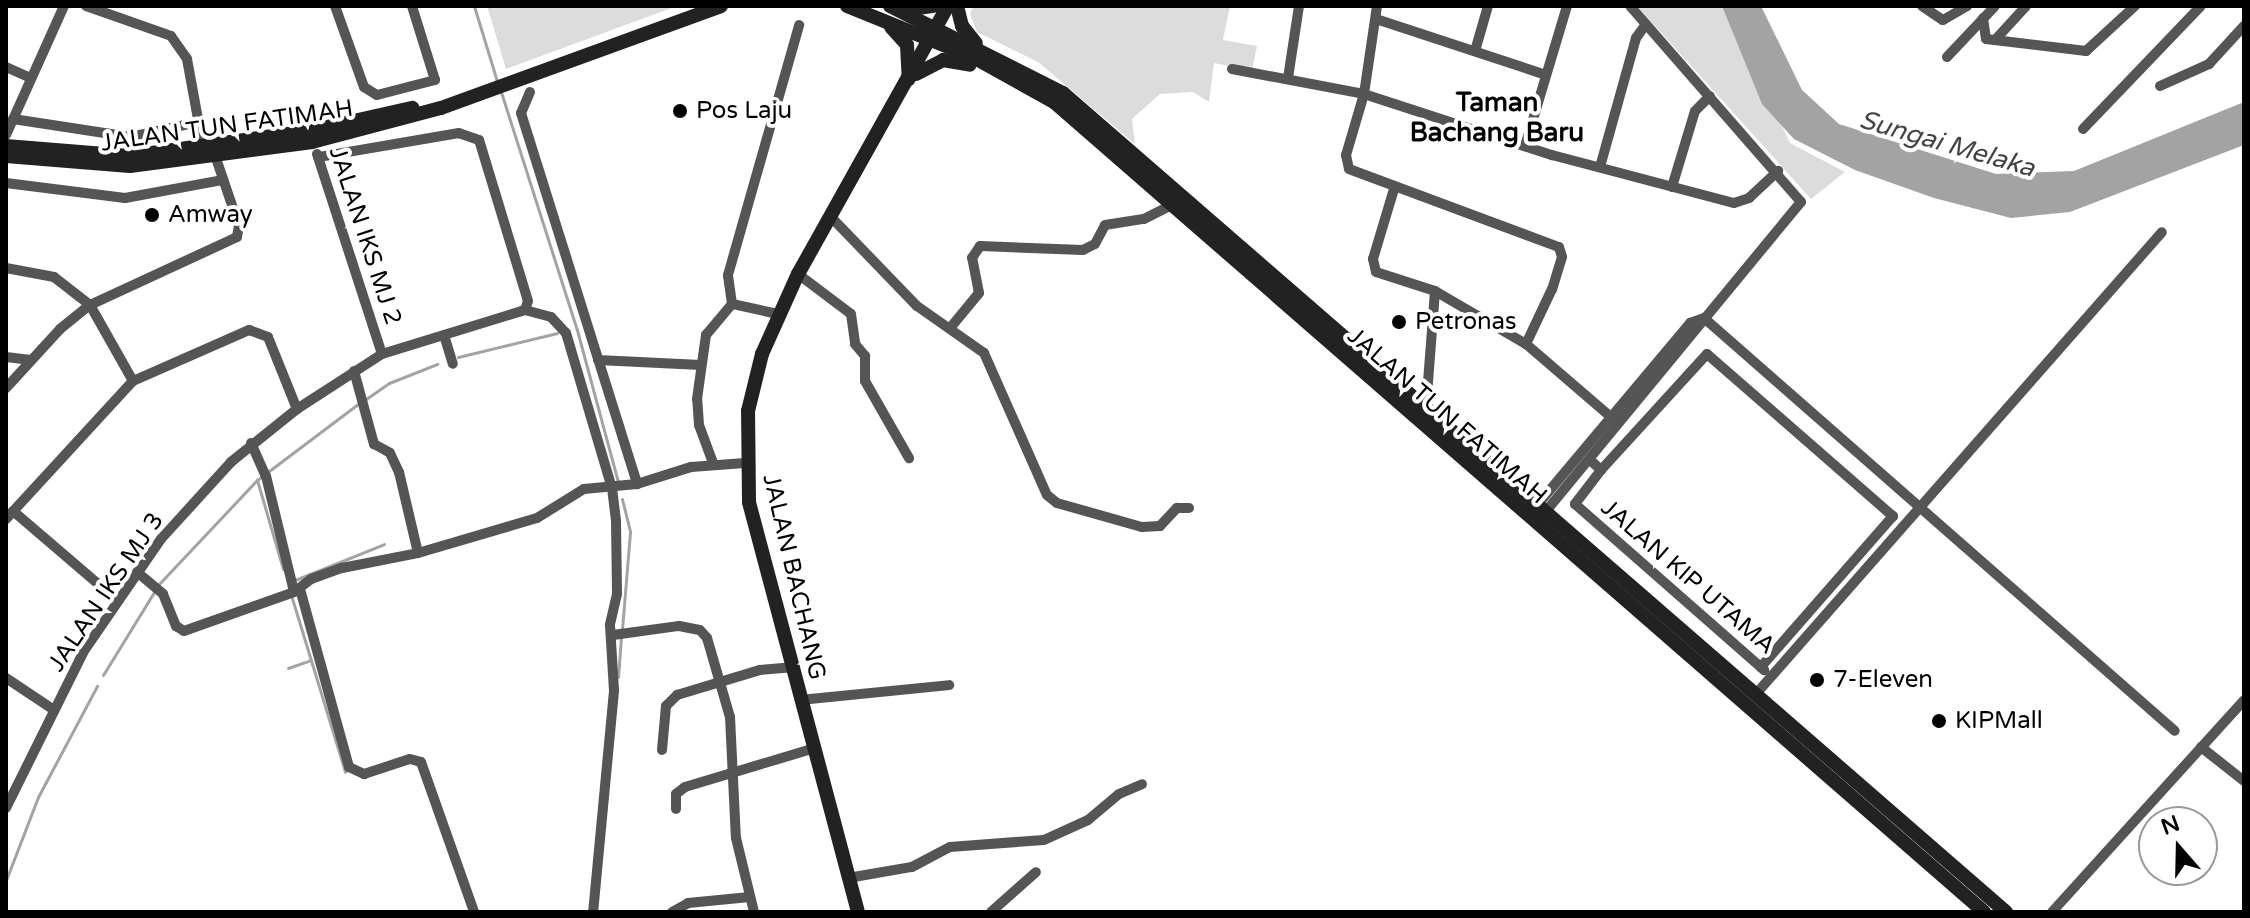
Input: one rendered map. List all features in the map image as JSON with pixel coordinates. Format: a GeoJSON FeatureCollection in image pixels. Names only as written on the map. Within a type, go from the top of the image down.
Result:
{"type":"FeatureCollection","features":[{"type":"Feature","properties":{"kind":"main road","name":"JALAN TUN FATIMAH"},"geometry":{"type":"LineString","coordinates":[[6,146],[98,156],[210,148],[311,136],[478,91],[699,6]]}},
{"type":"Feature","properties":{"kind":"main road","name":"JALAN TUN FATIMAH"},"geometry":{"type":"LineString","coordinates":[[510,79],[721,6]]}},
{"type":"Feature","properties":{"kind":"main road","name":"JALAN TUN FATIMAH"},"geometry":{"type":"LineString","coordinates":[[847,6],[881,20],[988,51],[1072,100],[1426,408],[1536,514],[1984,912]]}},
{"type":"Feature","properties":{"kind":"main road","name":"JALAN TUN FATIMAH"},"geometry":{"type":"LineString","coordinates":[[891,6],[1054,102],[1536,514],[1755,695],[2006,912]]}},
{"type":"Feature","properties":{"kind":"main road"},"geometry":{"type":"LineString","coordinates":[[891,6],[913,12],[934,6]]}},
{"type":"Feature","properties":{"kind":"main road","name":"JALAN BACHANG"},"geometry":{"type":"LineString","coordinates":[[858,912],[812,749],[749,502],[745,463],[751,390],[778,314],[798,274],[948,6]]}},
{"type":"Feature","properties":{"kind":"main road"},"geometry":{"type":"LineString","coordinates":[[957,6],[968,35],[988,51]]}},
{"type":"Feature","properties":{"kind":"main road"},"geometry":{"type":"LineString","coordinates":[[881,20],[907,45],[909,80],[943,60],[1009,74]]}},
{"type":"Feature","properties":{"kind":"main road","name":"JALAN TUN FATIMAH"},"geometry":{"type":"LineString","coordinates":[[6,156],[97,167],[210,148]]}},
{"type":"Feature","properties":{"kind":"main road"},"geometry":{"type":"LineString","coordinates":[[2006,912],[2013,912]]}},
{"type":"Feature","properties":{"kind":"street"},"geometry":{"type":"LineString","coordinates":[[64,6],[9,127],[131,137],[198,122]]}},
{"type":"Feature","properties":{"kind":"street"},"geometry":{"type":"LineString","coordinates":[[6,388],[90,305],[233,242],[239,226],[198,122],[187,59],[171,36],[86,6]]}},
{"type":"Feature","properties":{"kind":"street"},"geometry":{"type":"LineString","coordinates":[[335,6],[368,90],[377,95],[435,80],[412,6]]}},
{"type":"Feature","properties":{"kind":"street"},"geometry":{"type":"LineString","coordinates":[[1288,78],[1299,6]]}},
{"type":"Feature","properties":{"kind":"street"},"geometry":{"type":"LineString","coordinates":[[1377,6],[1364,94],[1346,155],[1353,174],[1559,247],[1562,257],[1552,289],[1526,344]]}},
{"type":"Feature","properties":{"kind":"street"},"geometry":{"type":"LineString","coordinates":[[1475,51],[1488,6]]}},
{"type":"Feature","properties":{"kind":"street"},"geometry":{"type":"LineString","coordinates":[[1525,146],[1567,6]]}},
{"type":"Feature","properties":{"kind":"street"},"geometry":{"type":"LineString","coordinates":[[1536,514],[1590,460],[1700,331],[1704,318],[1800,208],[1800,196],[1630,6]]}},
{"type":"Feature","properties":{"kind":"street"},"geometry":{"type":"LineString","coordinates":[[1922,6],[1937,18],[1950,20],[1967,6]]}},
{"type":"Feature","properties":{"kind":"street"},"geometry":{"type":"LineString","coordinates":[[1947,57],[1995,6]]}},
{"type":"Feature","properties":{"kind":"street"},"geometry":{"type":"LineString","coordinates":[[1995,40],[2026,6]]}},
{"type":"Feature","properties":{"kind":"street"},"geometry":{"type":"LineString","coordinates":[[1983,18],[1983,35],[1995,40],[2086,51],[2135,6]]}},
{"type":"Feature","properties":{"kind":"street"},"geometry":{"type":"LineString","coordinates":[[2083,129],[2201,6]]}},
{"type":"Feature","properties":{"kind":"street"},"geometry":{"type":"LineString","coordinates":[[1376,19],[1546,75]]}},
{"type":"Feature","properties":{"kind":"street"},"geometry":{"type":"LineString","coordinates":[[1600,167],[1636,38],[1646,24]]}},
{"type":"Feature","properties":{"kind":"street"},"geometry":{"type":"LineString","coordinates":[[713,463],[696,411],[706,335],[732,304],[728,275],[799,25]]}},
{"type":"Feature","properties":{"kind":"street"},"geometry":{"type":"LineString","coordinates":[[2160,86],[2202,69],[2244,26]]}},
{"type":"Feature","properties":{"kind":"street"},"geometry":{"type":"LineString","coordinates":[[6,67],[31,78]]}},
{"type":"Feature","properties":{"kind":"street"},"geometry":{"type":"LineString","coordinates":[[1232,69],[1364,94],[1525,146],[1672,187],[1741,202],[1778,171]]}},
{"type":"Feature","properties":{"kind":"street"},"geometry":{"type":"LineString","coordinates":[[530,92],[521,113],[637,484]]}},
{"type":"Feature","properties":{"kind":"street"},"geometry":{"type":"LineString","coordinates":[[1672,187],[1695,111],[1710,96]]}},
{"type":"Feature","properties":{"kind":"street"},"geometry":{"type":"LineString","coordinates":[[318,157],[459,133],[479,140],[527,306],[551,317],[566,333],[612,488],[618,553],[619,634],[593,912]]}},
{"type":"Feature","properties":{"kind":"street","name":"JALAN IKS MJ 2"},"geometry":{"type":"LineString","coordinates":[[311,136],[382,354]]}},
{"type":"Feature","properties":{"kind":"street"},"geometry":{"type":"LineString","coordinates":[[6,183],[125,198],[223,180]]}},
{"type":"Feature","properties":{"kind":"street"},"geometry":{"type":"LineString","coordinates":[[1394,189],[1373,259],[1382,275],[1435,291],[1526,344],[1611,417]]}},
{"type":"Feature","properties":{"kind":"street"},"geometry":{"type":"LineString","coordinates":[[951,327],[979,293],[972,258],[980,246],[1083,250],[1095,244],[1105,225],[1144,219],[1172,205]]}},
{"type":"Feature","properties":{"kind":"street"},"geometry":{"type":"LineString","coordinates":[[830,216],[917,306],[984,353],[1040,484],[1057,503],[1142,527],[1160,526],[1177,508],[1189,508]]}},
{"type":"Feature","properties":{"kind":"street"},"geometry":{"type":"LineString","coordinates":[[1755,695],[2162,232]]}},
{"type":"Feature","properties":{"kind":"street"},"geometry":{"type":"LineString","coordinates":[[6,268],[54,277],[90,305],[133,381]]}},
{"type":"Feature","properties":{"kind":"street"},"geometry":{"type":"LineString","coordinates":[[798,274],[851,314],[855,344],[865,356],[865,381],[909,458]]}},
{"type":"Feature","properties":{"kind":"street"},"geometry":{"type":"LineString","coordinates":[[1426,408],[1435,291]]}},
{"type":"Feature","properties":{"kind":"street"},"geometry":{"type":"LineString","coordinates":[[732,304],[778,314]]}},
{"type":"Feature","properties":{"kind":"street","name":"JALAN IKS MJ 3"},"geometry":{"type":"LineString","coordinates":[[7,803],[54,710],[137,572],[161,539],[251,443],[382,354],[527,306]]}},
{"type":"Feature","properties":{"kind":"street"},"geometry":{"type":"LineString","coordinates":[[1536,514],[1611,417],[1690,323],[1704,318]]}},
{"type":"Feature","properties":{"kind":"street"},"geometry":{"type":"LineString","coordinates":[[1704,318],[2175,731]]}},
{"type":"Feature","properties":{"kind":"street"},"geometry":{"type":"LineString","coordinates":[[118,601],[10,515],[133,381],[255,329],[268,337],[297,409]]}},
{"type":"Feature","properties":{"kind":"street"},"geometry":{"type":"LineString","coordinates":[[444,335],[453,364]]}},
{"type":"Feature","properties":{"kind":"street","name":"JALAN KIP UTAMA"},"geometry":{"type":"LineString","coordinates":[[1761,667],[1893,516],[1707,354],[1601,470],[1575,504],[1771,676]]}},
{"type":"Feature","properties":{"kind":"street"},"geometry":{"type":"LineString","coordinates":[[6,357],[31,360]]}},
{"type":"Feature","properties":{"kind":"street"},"geometry":{"type":"LineString","coordinates":[[598,360],[701,365]]}},
{"type":"Feature","properties":{"kind":"street"},"geometry":{"type":"LineString","coordinates":[[354,371],[374,444],[390,453],[399,472],[418,553]]}},
{"type":"Feature","properties":{"kind":"street"},"geometry":{"type":"LineString","coordinates":[[251,443],[266,476],[349,767],[364,774],[410,759],[421,762],[474,912]]}},
{"type":"Feature","properties":{"kind":"street","name":"JALAN KIP UTAMA"},"geometry":{"type":"LineString","coordinates":[[1590,460],[1601,470]]}},
{"type":"Feature","properties":{"kind":"street"},"geometry":{"type":"LineString","coordinates":[[137,572],[153,582],[163,594],[176,626],[184,631],[297,590],[311,579],[342,568],[418,553],[549,513],[574,492],[637,484],[713,463],[745,463]]}},
{"type":"Feature","properties":{"kind":"street"},"geometry":{"type":"LineString","coordinates":[[619,634],[679,626],[700,630],[721,682],[730,717],[736,838],[754,912]]}},
{"type":"Feature","properties":{"kind":"street"},"geometry":{"type":"LineString","coordinates":[[662,750],[669,701],[721,682],[792,667]]}},
{"type":"Feature","properties":{"kind":"street"},"geometry":{"type":"LineString","coordinates":[[6,678],[54,710]]}},
{"type":"Feature","properties":{"kind":"street"},"geometry":{"type":"LineString","coordinates":[[800,700],[949,685]]}},
{"type":"Feature","properties":{"kind":"street"},"geometry":{"type":"LineString","coordinates":[[2052,912],[2244,700]]}},
{"type":"Feature","properties":{"kind":"street"},"geometry":{"type":"LineString","coordinates":[[2201,747],[2244,781]]}},
{"type":"Feature","properties":{"kind":"street"},"geometry":{"type":"LineString","coordinates":[[676,809],[680,789],[731,770],[812,749]]}},
{"type":"Feature","properties":{"kind":"street"},"geometry":{"type":"LineString","coordinates":[[848,878],[912,867],[950,847],[1044,840],[1088,820],[1119,794],[1142,784]]}},
{"type":"Feature","properties":{"kind":"street"},"geometry":{"type":"LineString","coordinates":[[991,912],[1036,872]]}},
{"type":"Feature","properties":{"kind":"street"},"geometry":{"type":"LineString","coordinates":[[672,912],[688,903],[750,897]]}},
{"type":"Feature","properties":{"kind":"shaded area"},"geometry":{"type":"Polygon","coordinates":[[[487,6],[677,6],[506,69],[487,6]]]}},
{"type":"Feature","properties":{"kind":"shaded area"},"geometry":{"type":"Polygon","coordinates":[[[973,6],[1230,6],[1223,40],[1257,46],[1252,71],[1214,63],[1209,102],[1193,92],[1160,94],[1132,119],[1135,144],[1038,62],[977,32],[970,14],[973,6]]]}},
{"type":"Feature","properties":{"kind":"shaded area"},"geometry":{"type":"Polygon","coordinates":[[[1637,6],[1726,6],[1790,143],[1845,172],[1811,199],[1637,6]]]}},
{"type":"Feature","properties":{"kind":"shaded area"},"geometry":{"type":"Polygon","coordinates":[[[1722,6],[1761,6],[1802,90],[1839,124],[1996,174],[2074,171],[2244,102],[2244,145],[2070,212],[2011,218],[1934,198],[1855,170],[1794,139],[1762,104],[1722,6]]]}},
{"type":"Feature","properties":{"kind":"waterway"},"geometry":{"type":"LineString","coordinates":[[474,6],[497,81]]}},
{"type":"Feature","properties":{"kind":"waterway"},"geometry":{"type":"LineString","coordinates":[[501,92],[577,330],[618,482]]}},
{"type":"Feature","properties":{"kind":"waterway"},"geometry":{"type":"LineString","coordinates":[[458,357],[557,333]]}},
{"type":"Feature","properties":{"kind":"waterway"},"geometry":{"type":"LineString","coordinates":[[366,399],[389,383],[437,364]]}},
{"type":"Feature","properties":{"kind":"waterway"},"geometry":{"type":"LineString","coordinates":[[158,585],[257,480],[359,403]]}},
{"type":"Feature","properties":{"kind":"waterway"},"geometry":{"type":"LineString","coordinates":[[257,480],[283,569]]}},
{"type":"Feature","properties":{"kind":"waterway"},"geometry":{"type":"LineString","coordinates":[[622,499],[630,532],[622,629]]}},
{"type":"Feature","properties":{"kind":"waterway"},"geometry":{"type":"LineString","coordinates":[[295,580],[384,544]]}},
{"type":"Feature","properties":{"kind":"waterway"},"geometry":{"type":"LineString","coordinates":[[103,675],[154,592]]}},
{"type":"Feature","properties":{"kind":"waterway"},"geometry":{"type":"LineString","coordinates":[[291,595],[345,772]]}},
{"type":"Feature","properties":{"kind":"waterway"},"geometry":{"type":"LineString","coordinates":[[618,677],[621,637]]}},
{"type":"Feature","properties":{"kind":"waterway"},"geometry":{"type":"LineString","coordinates":[[288,668],[311,660]]}},
{"type":"Feature","properties":{"kind":"waterway"},"geometry":{"type":"LineString","coordinates":[[6,880],[38,797],[97,686]]}},
{"type":"Feature","properties":{"kind":"place","name":"Pos Laju"},"geometry":{"type":"Point","coordinates":[680,111]}},
{"type":"Feature","properties":{"kind":"place","name":"Amway"},"geometry":{"type":"Point","coordinates":[152,215]}},
{"type":"Feature","properties":{"kind":"place","name":"Petronas"},"geometry":{"type":"Point","coordinates":[1399,322]}},
{"type":"Feature","properties":{"kind":"place","name":"7-Eleven"},"geometry":{"type":"Point","coordinates":[1817,680]}},
{"type":"Feature","properties":{"kind":"place","name":"KIPMall"},"geometry":{"type":"Point","coordinates":[1939,721]}},
{"type":"Feature","properties":{"kind":"district","name":"Taman Bachang Baru"},"geometry":{"type":"Point","coordinates":[1497,118]}},
{"type":"Feature","properties":{"kind":"water label","name":"Sungai Melaka"},"geometry":{"type":"Point","coordinates":[1947,144]}}]}
